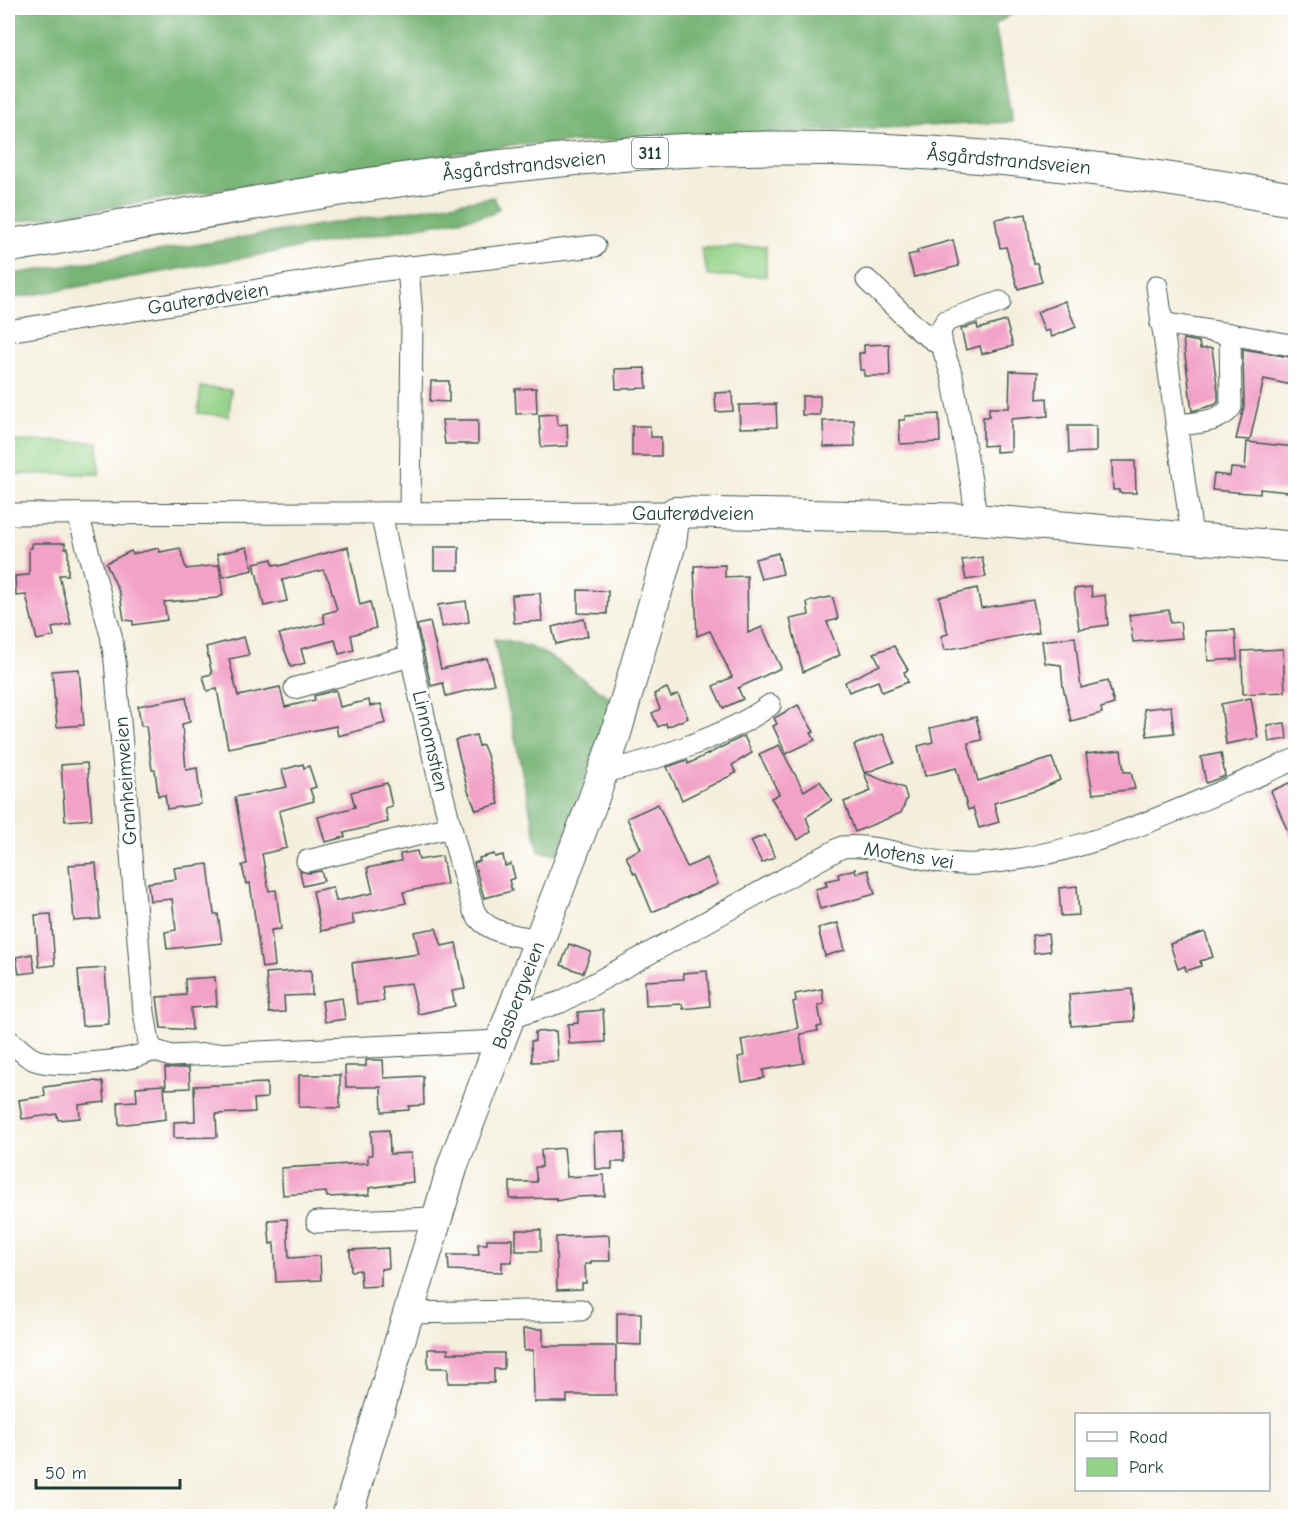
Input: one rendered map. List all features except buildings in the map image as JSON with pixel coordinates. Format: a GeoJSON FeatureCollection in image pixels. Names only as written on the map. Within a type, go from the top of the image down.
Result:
{"type":"FeatureCollection","features":[{"type":"Feature","properties":{"kind":"main road","name":"Åsgårdstrandsveien"},"geometry":{"type":"LineString","coordinates":[[8,246],[389,181],[574,158],[676,151],[814,149],[983,156],[1088,166],[1296,200]]}},
{"type":"Feature","properties":{"kind":"main road","name":"Gauterødveien"},"geometry":{"type":"LineString","coordinates":[[675,512],[976,519],[1192,536],[1296,547]]}},
{"type":"Feature","properties":{"kind":"main road","name":"Basbergveien"},"geometry":{"type":"LineString","coordinates":[[348,1516],[435,1218],[505,1027],[603,772],[671,543],[675,512]]}},
{"type":"Feature","properties":{"kind":"street","name":"Gauterødveien"},"geometry":{"type":"LineString","coordinates":[[8,332],[367,272],[595,246]]}},
{"type":"Feature","properties":{"kind":"street"},"geometry":{"type":"LineString","coordinates":[[408,267],[412,317],[410,513]]}},
{"type":"Feature","properties":{"kind":"street"},"geometry":{"type":"LineString","coordinates":[[867,280],[919,330],[942,346]]}},
{"type":"Feature","properties":{"kind":"street"},"geometry":{"type":"LineString","coordinates":[[1157,286],[1192,536]]}},
{"type":"Feature","properties":{"kind":"street"},"geometry":{"type":"LineString","coordinates":[[976,519],[952,376],[942,346],[940,331],[946,321],[1000,302]]}},
{"type":"Feature","properties":{"kind":"street"},"geometry":{"type":"LineString","coordinates":[[1161,323],[1296,346]]}},
{"type":"Feature","properties":{"kind":"street"},"geometry":{"type":"LineString","coordinates":[[1176,425],[1217,419],[1227,414],[1231,407],[1230,334]]}},
{"type":"Feature","properties":{"kind":"street","name":"Gauterødveien"},"geometry":{"type":"LineString","coordinates":[[8,514],[675,512]]}},
{"type":"Feature","properties":{"kind":"street","name":"Linnomstien"},"geometry":{"type":"LineString","coordinates":[[381,513],[411,656],[451,827],[478,919],[494,930],[538,940]]}},
{"type":"Feature","properties":{"kind":"street","name":"Granheimveien"},"geometry":{"type":"LineString","coordinates":[[78,514],[111,635],[115,662],[143,1000],[149,1043],[153,1050]]}},
{"type":"Feature","properties":{"kind":"street"},"geometry":{"type":"LineString","coordinates":[[295,688],[411,656]]}},
{"type":"Feature","properties":{"kind":"street"},"geometry":{"type":"LineString","coordinates":[[603,772],[651,759],[727,729],[770,705]]}},
{"type":"Feature","properties":{"kind":"street","name":"Motens vei"},"geometry":{"type":"LineString","coordinates":[[505,1027],[519,1015],[561,1002],[842,847],[859,846],[921,860],[958,864],[1021,858],[1079,846],[1121,832],[1296,759]]}},
{"type":"Feature","properties":{"kind":"street"},"geometry":{"type":"LineString","coordinates":[[307,861],[451,827]]}},
{"type":"Feature","properties":{"kind":"street"},"geometry":{"type":"LineString","coordinates":[[8,1040],[30,1058],[60,1063],[140,1057],[153,1050],[171,1056],[505,1027]]}},
{"type":"Feature","properties":{"kind":"street"},"geometry":{"type":"LineString","coordinates":[[317,1222],[435,1218]]}},
{"type":"Feature","properties":{"kind":"street"},"geometry":{"type":"LineString","coordinates":[[408,1313],[581,1310]]}},
{"type":"Feature","properties":{"kind":"green space"},"geometry":{"type":"Polygon","coordinates":[[[8,8],[1023,8],[995,24],[1012,122],[512,145],[8,223],[8,8]]]}},
{"type":"Feature","properties":{"kind":"green space"},"geometry":{"type":"Polygon","coordinates":[[[494,197],[499,208],[492,214],[8,299],[8,275],[494,197]]]}},
{"type":"Feature","properties":{"kind":"green space"},"geometry":{"type":"Polygon","coordinates":[[[766,246],[766,276],[708,276],[701,248],[766,246]]]}},
{"type":"Feature","properties":{"kind":"green space"},"geometry":{"type":"Polygon","coordinates":[[[201,387],[231,390],[229,416],[198,413],[201,387]]]}},
{"type":"Feature","properties":{"kind":"green space"},"geometry":{"type":"Polygon","coordinates":[[[8,441],[98,442],[99,474],[8,474],[8,441]]]}},
{"type":"Feature","properties":{"kind":"green space"},"geometry":{"type":"Polygon","coordinates":[[[494,639],[512,641],[542,653],[612,699],[559,854],[539,852],[494,639]]]}}]}
